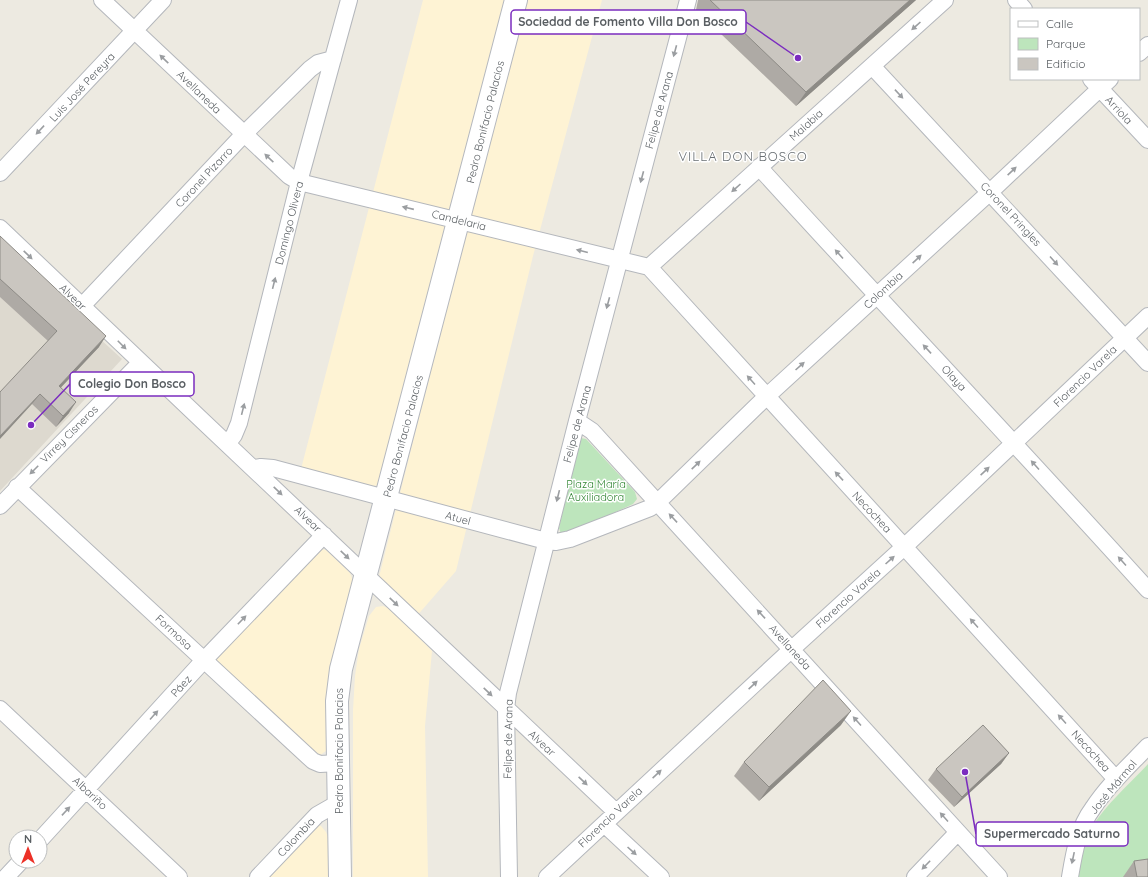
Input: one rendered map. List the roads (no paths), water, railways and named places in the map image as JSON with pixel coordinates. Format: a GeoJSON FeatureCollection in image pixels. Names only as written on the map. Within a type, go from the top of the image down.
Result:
{"type":"FeatureCollection","features":[{"type":"Feature","properties":{"kind":"street","name":"Avellaneda"},"geometry":{"type":"LineString","coordinates":[[102,0],[289,176],[299,182]]}},
{"type":"Feature","properties":{"kind":"street","name":"Luis José Pereyra"},"geometry":{"type":"LineString","coordinates":[[0,173],[163,0]]}},
{"type":"Feature","properties":{"kind":"street","name":"Domingo Olivera"},"geometry":{"type":"LineString","coordinates":[[227,444],[234,435],[239,423],[299,182],[349,0]]}},
{"type":"Feature","properties":{"kind":"street","name":"Pedro Bonifacio Palacios"},"geometry":{"type":"LineString","coordinates":[[340,877],[337,701],[341,669],[460,220],[516,0]]}},
{"type":"Feature","properties":{"kind":"street","name":"Felipe de Arana"},"geometry":{"type":"LineString","coordinates":[[509,877],[506,709],[508,692],[577,421],[688,0]]}},
{"type":"Feature","properties":{"kind":"street","name":"Malabia"},"geometry":{"type":"LineString","coordinates":[[648,267],[945,0]]}},
{"type":"Feature","properties":{"kind":"street"},"geometry":{"type":"LineString","coordinates":[[1016,0],[1023,8]]}},
{"type":"Feature","properties":{"kind":"street"},"geometry":{"type":"LineString","coordinates":[[1140,52],[1148,44]]}},
{"type":"Feature","properties":{"kind":"street","name":"Coronel Pizarro"},"geometry":{"type":"LineString","coordinates":[[82,306],[244,134],[314,66],[318,63],[334,59]]}},
{"type":"Feature","properties":{"kind":"street","name":"Coronel Pringles"},"geometry":{"type":"LineString","coordinates":[[872,66],[1148,363]]}},
{"type":"Feature","properties":{"kind":"street","name":"Colombia"},"geometry":{"type":"LineString","coordinates":[[658,502],[766,397],[990,192],[1100,82]]}},
{"type":"Feature","properties":{"kind":"street","name":"Arriola"},"geometry":{"type":"LineString","coordinates":[[1100,82],[1148,140]]}},
{"type":"Feature","properties":{"kind":"street","name":"Olaya"},"geometry":{"type":"LineString","coordinates":[[759,167],[877,296],[1015,443],[1148,590]]}},
{"type":"Feature","properties":{"kind":"street","name":"Candelaria"},"geometry":{"type":"LineString","coordinates":[[299,182],[460,220],[619,261]]}},
{"type":"Feature","properties":{"kind":"street","name":"Alvear"},"geometry":{"type":"LineString","coordinates":[[0,228],[140,363],[255,468],[506,709],[616,812]]}},
{"type":"Feature","properties":{"kind":"street"},"geometry":{"type":"LineString","coordinates":[[619,261],[648,267]]}},
{"type":"Feature","properties":{"kind":"street","name":"Necochea"},"geometry":{"type":"LineString","coordinates":[[648,267],[1116,779]]}},
{"type":"Feature","properties":{"kind":"street","name":"Florencio Varela"},"geometry":{"type":"LineString","coordinates":[[547,877],[904,547],[1148,316]]}},
{"type":"Feature","properties":{"kind":"street","name":"Virrey Cisneros"},"geometry":{"type":"LineString","coordinates":[[0,506],[140,363]]}},
{"type":"Feature","properties":{"kind":"street","name":"Avellaneda"},"geometry":{"type":"LineString","coordinates":[[577,421],[592,431],[658,502],[999,877]]}},
{"type":"Feature","properties":{"kind":"street","name":"Atuel"},"geometry":{"type":"LineString","coordinates":[[255,468],[273,468],[546,541],[556,542],[570,539],[650,508],[658,502]]}},
{"type":"Feature","properties":{"kind":"street","name":"Formosa"},"geometry":{"type":"LineString","coordinates":[[17,487],[313,761],[320,764],[338,763]]}},
{"type":"Feature","properties":{"kind":"street","name":"Páez"},"geometry":{"type":"LineString","coordinates":[[48,831],[204,660],[324,535]]}},
{"type":"Feature","properties":{"kind":"street","name":"Albariño"},"geometry":{"type":"LineString","coordinates":[[0,709],[87,789],[179,877]]}},
{"type":"Feature","properties":{"kind":"street","name":"José Mármol"},"geometry":{"type":"LineString","coordinates":[[1070,877],[1078,838],[1092,808],[1116,779],[1148,746]]}},
{"type":"Feature","properties":{"kind":"street","name":"Colombia"},"geometry":{"type":"LineString","coordinates":[[258,877],[317,815],[331,807],[339,808]]}},
{"type":"Feature","properties":{"kind":"street"},"geometry":{"type":"LineString","coordinates":[[604,824],[662,877]]}},
{"type":"Feature","properties":{"kind":"street"},"geometry":{"type":"LineString","coordinates":[[915,877],[958,832]]}},
{"type":"Feature","properties":{"kind":"street"},"geometry":{"type":"LineString","coordinates":[[6,877],[14,869]]}},
{"type":"Feature","properties":{"kind":"place","name":"Sociedad de Fomento Villa Don Bosco"},"geometry":{"type":"Point","coordinates":[798,58]}},
{"type":"Feature","properties":{"kind":"place","name":"Colegio Don Bosco"},"geometry":{"type":"Point","coordinates":[31,425]}},
{"type":"Feature","properties":{"kind":"place","name":"Supermercado Saturno"},"geometry":{"type":"Point","coordinates":[965,772]}},
{"type":"Feature","properties":{"kind":"district","name":"VILLA DON BOSCO"},"geometry":{"type":"Point","coordinates":[743,156]}},
{"type":"Feature","properties":{"kind":"park label","name":"Plaza María Auxiliadora"},"geometry":{"type":"Point","coordinates":[596,490]}}]}
